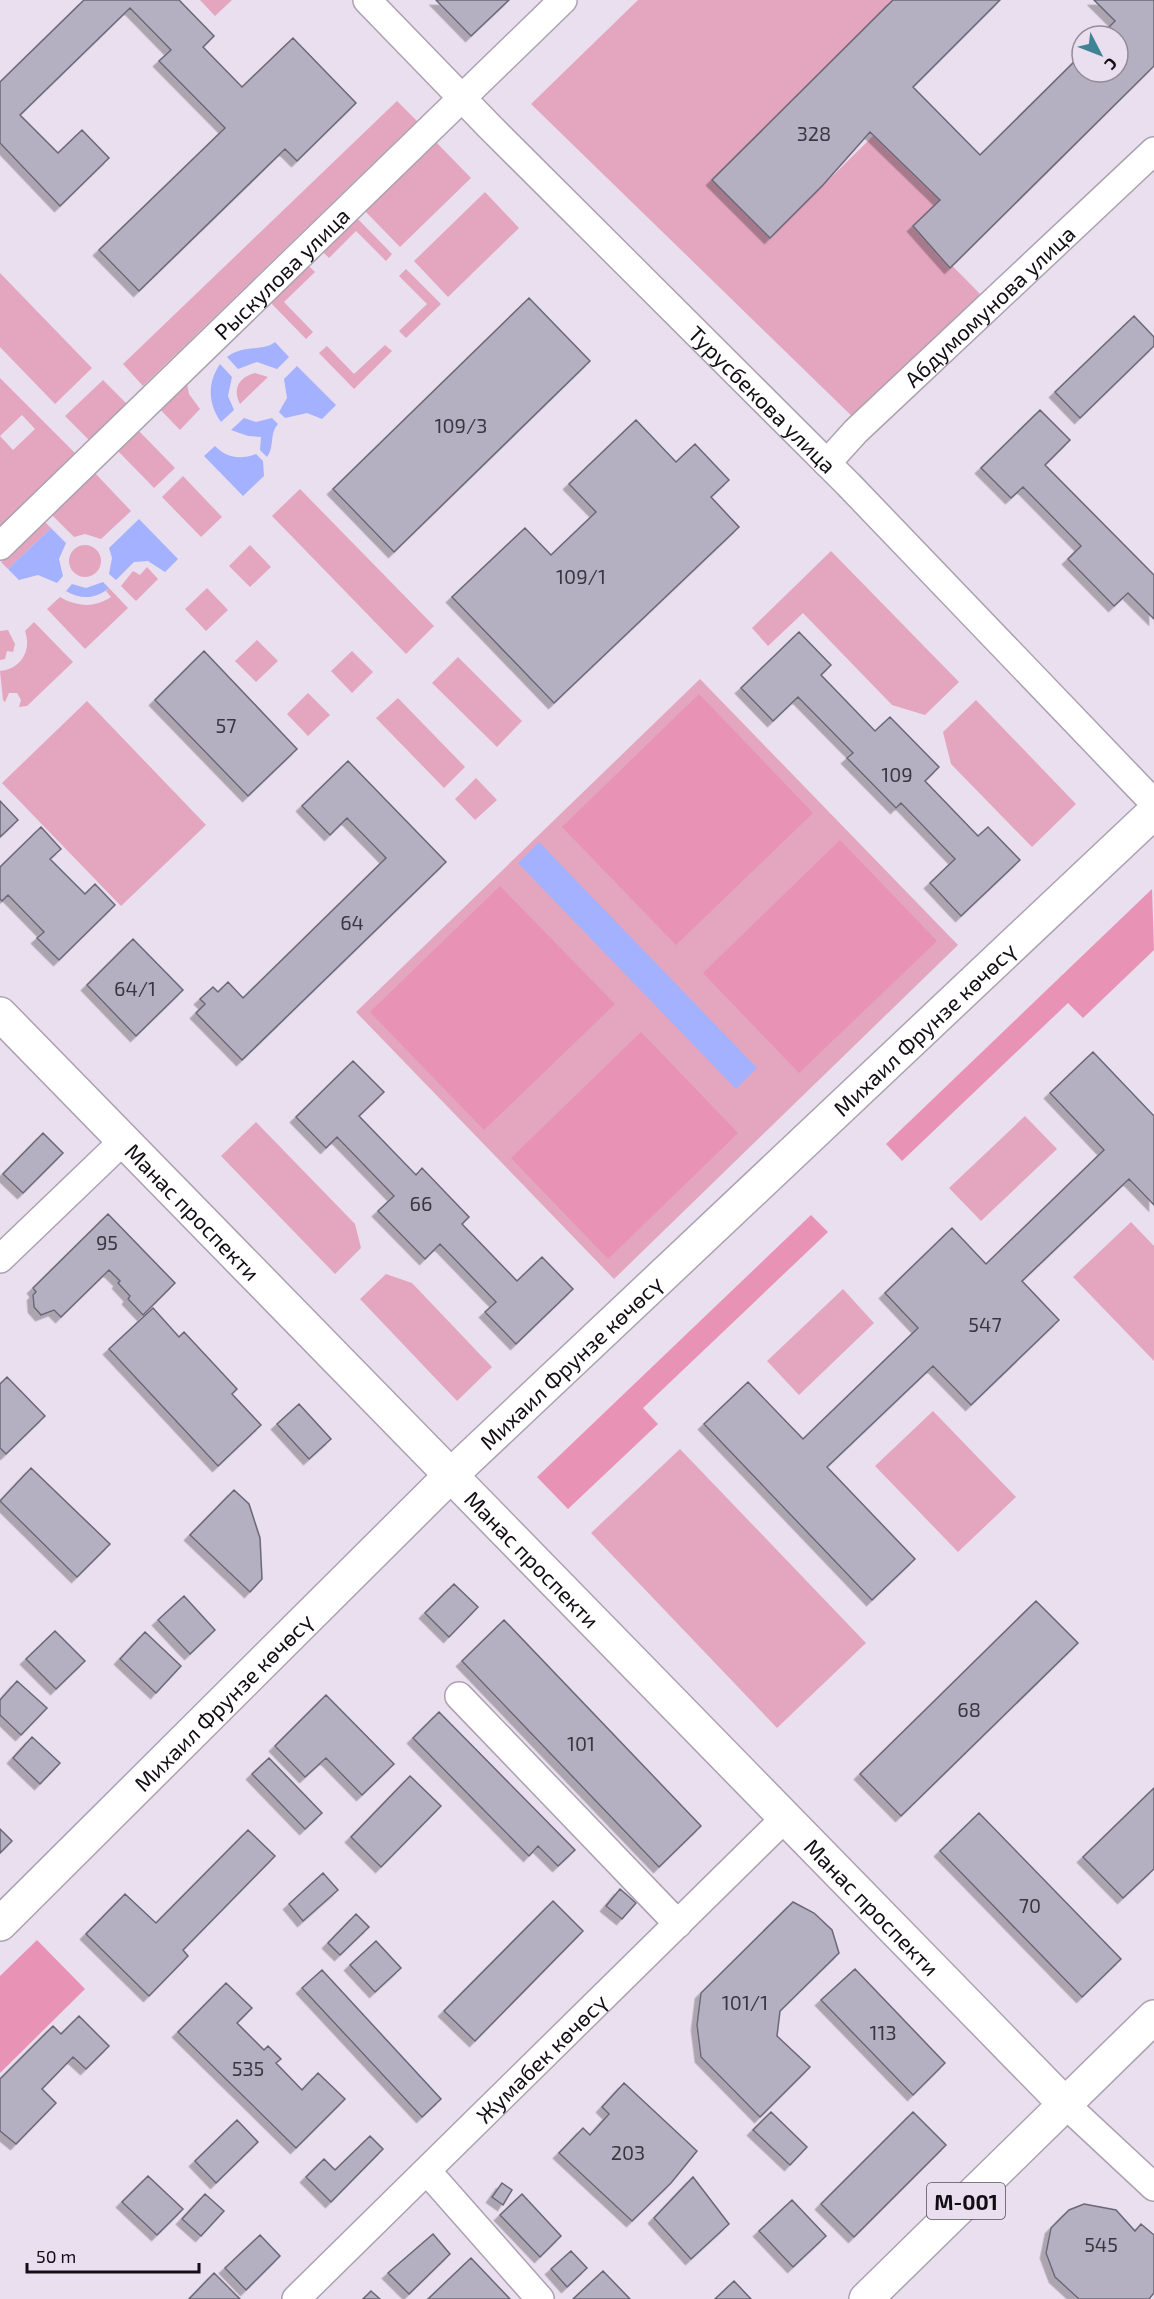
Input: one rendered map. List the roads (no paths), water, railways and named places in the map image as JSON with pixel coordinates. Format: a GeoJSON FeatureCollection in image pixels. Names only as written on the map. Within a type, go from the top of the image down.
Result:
{"type":"FeatureCollection","features":[{"type":"Feature","properties":{"kind":"main road","name":"Михаил Фрунзе көчөсү"},"geometry":{"type":"LineString","coordinates":[[0,1924],[450,1476],[1154,812]]}},
{"type":"Feature","properties":{"kind":"main road","name":"Манас проспекти"},"geometry":{"type":"LineString","coordinates":[[0,1014],[1065,2104]]}},
{"type":"Feature","properties":{"kind":"main road","name":"М-001"},"geometry":{"type":"LineString","coordinates":[[866,2299],[1154,2018]]}},
{"type":"Feature","properties":{"kind":"street","name":"Турусбекова улица"},"geometry":{"type":"LineString","coordinates":[[367,0],[461,98],[827,464],[1154,803]]}},
{"type":"Feature","properties":{"kind":"street","name":"Рыскулова улица"},"geometry":{"type":"LineString","coordinates":[[0,546],[563,0]]}},
{"type":"Feature","properties":{"kind":"street","name":"Абдумомунова улица"},"geometry":{"type":"LineString","coordinates":[[827,464],[865,423],[1154,151]]}},
{"type":"Feature","properties":{"kind":"street"},"geometry":{"type":"LineString","coordinates":[[0,1259],[123,1141]]}},
{"type":"Feature","properties":{"kind":"street"},"geometry":{"type":"LineString","coordinates":[[459,1696],[678,1924]]}},
{"type":"Feature","properties":{"kind":"street","name":"Жумабек көчөсү"},"geometry":{"type":"LineString","coordinates":[[296,2299],[785,1818]]}},
{"type":"Feature","properties":{"kind":"street"},"geometry":{"type":"LineString","coordinates":[[1065,2104],[1154,2187]]}},
{"type":"Feature","properties":{"kind":"street"},"geometry":{"type":"LineString","coordinates":[[427,2171],[540,2299]]}},
{"type":"Feature","properties":{"kind":"water"},"geometry":{"type":"Polygon","coordinates":[[[275,342],[289,357],[277,369],[257,362],[238,369],[227,357],[233,353],[265,347],[275,342]]]}},
{"type":"Feature","properties":{"kind":"water"},"geometry":{"type":"Polygon","coordinates":[[[220,364],[232,377],[228,396],[234,410],[221,422],[214,408],[211,393],[213,379],[220,364]]]}},
{"type":"Feature","properties":{"kind":"water"},"geometry":{"type":"Polygon","coordinates":[[[297,366],[336,405],[322,419],[307,413],[285,418],[279,412],[287,398],[284,379],[297,366]]]}},
{"type":"Feature","properties":{"kind":"water"},"geometry":{"type":"Polygon","coordinates":[[[244,418],[256,422],[272,418],[278,424],[267,457],[260,450],[261,437],[248,436],[231,430],[244,418]]]}},
{"type":"Feature","properties":{"kind":"water"},"geometry":{"type":"Polygon","coordinates":[[[215,446],[234,457],[256,454],[263,461],[264,476],[243,496],[204,456],[215,446]]]}},
{"type":"Feature","properties":{"kind":"water"},"geometry":{"type":"Polygon","coordinates":[[[139,519],[178,559],[165,572],[148,561],[134,562],[116,580],[109,574],[112,558],[109,548],[139,519]]]}},
{"type":"Feature","properties":{"kind":"water"},"geometry":{"type":"Polygon","coordinates":[[[51,528],[66,543],[59,559],[63,576],[57,583],[38,575],[19,580],[8,569],[51,528]]]}},
{"type":"Feature","properties":{"kind":"water"},"geometry":{"type":"Polygon","coordinates":[[[103,582],[109,588],[94,596],[77,596],[66,591],[72,584],[86,588],[103,582]]]}},
{"type":"Feature","properties":{"kind":"water"},"geometry":{"type":"Polygon","coordinates":[[[539,842],[757,1068],[736,1089],[518,863],[539,842]]]}}]}
